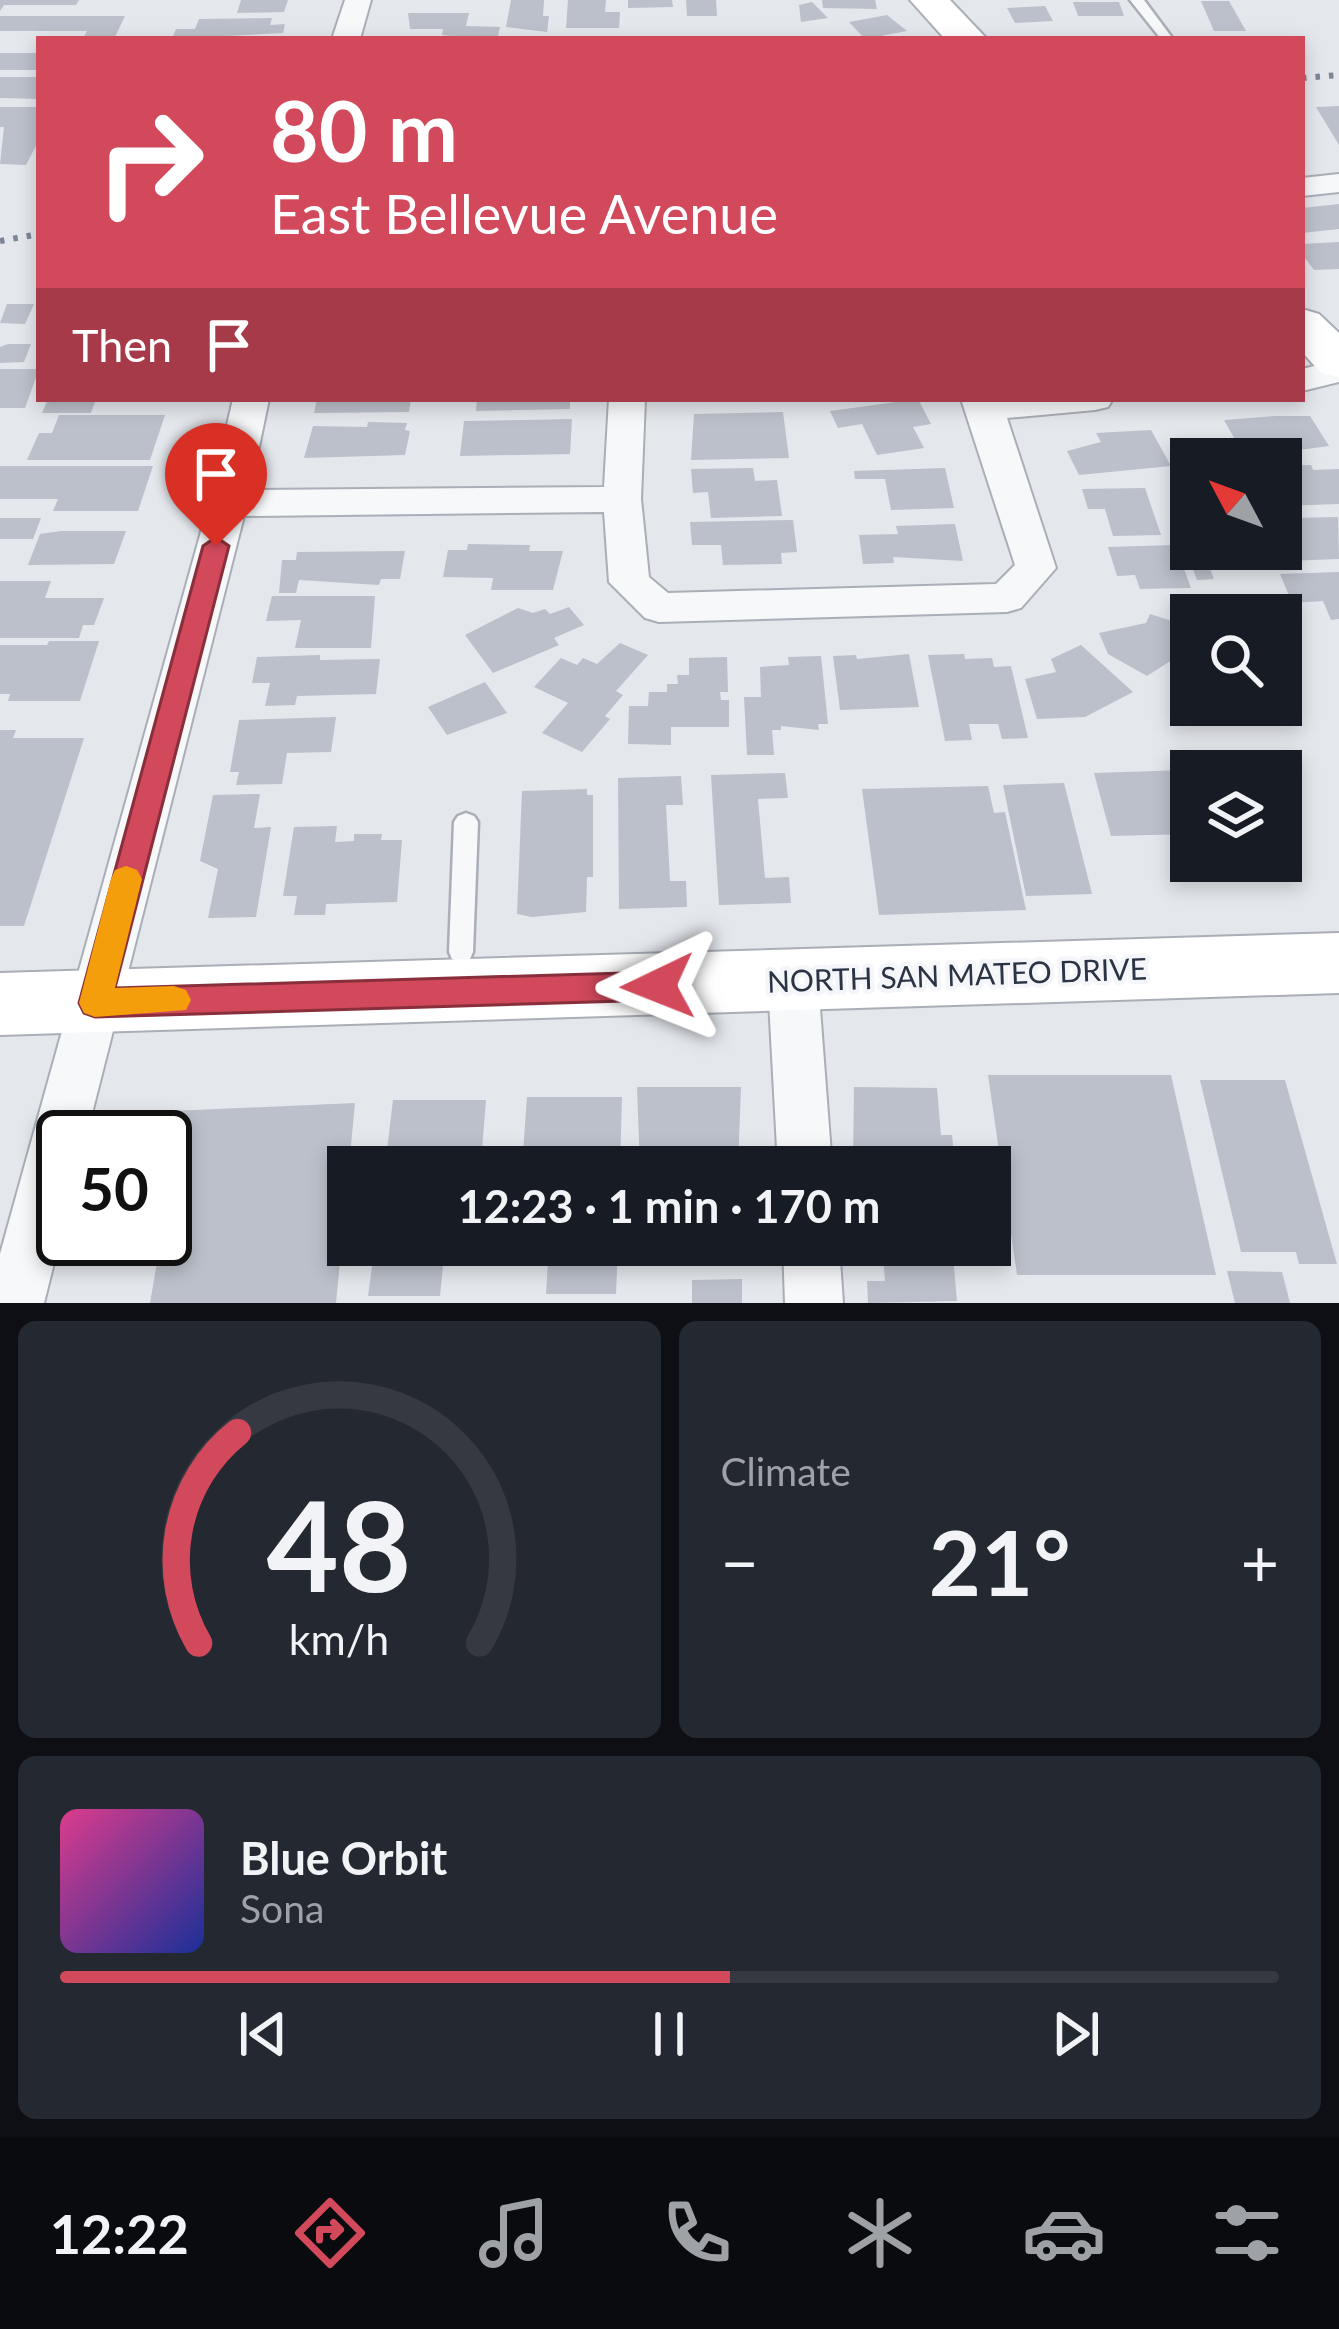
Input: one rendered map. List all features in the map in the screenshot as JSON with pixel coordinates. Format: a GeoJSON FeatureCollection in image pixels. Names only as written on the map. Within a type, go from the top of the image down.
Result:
{"type":"FeatureCollection","features":[{"type":"Feature","properties":{"kind":"main road"},"geometry":{"type":"LineString","coordinates":[[928,0],[964,36]]}},
{"type":"Feature","properties":{"kind":"main road"},"geometry":{"type":"LineString","coordinates":[[1305,327],[1339,367]]}},
{"type":"Feature","properties":{"kind":"main road","name":"NORTH SAN MATEO DRIVE"},"geometry":{"type":"LineString","coordinates":[[0,1004],[1339,963]]}},
{"type":"Feature","properties":{"kind":"street"},"geometry":{"type":"LineString","coordinates":[[347,36],[358,0]]}},
{"type":"Feature","properties":{"kind":"street"},"geometry":{"type":"LineString","coordinates":[[1305,187],[1339,183]]}},
{"type":"Feature","properties":{"kind":"street"},"geometry":{"type":"LineString","coordinates":[[1305,379],[1339,367]]}},
{"type":"Feature","properties":{"kind":"street"},"geometry":{"type":"LineString","coordinates":[[15,1303],[228,503],[250,402]]}},
{"type":"Feature","properties":{"kind":"street"},"geometry":{"type":"LineString","coordinates":[[627,402],[622,499],[628,581],[659,608],[1007,598],[1036,568],[983,404],[1028,402]]}},
{"type":"Feature","properties":{"kind":"street"},"geometry":{"type":"LineString","coordinates":[[228,503],[622,499]]}},
{"type":"Feature","properties":{"kind":"street"},"geometry":{"type":"LineString","coordinates":[[793,982],[805,1146]]}},
{"type":"Feature","properties":{"kind":"street"},"geometry":{"type":"LineString","coordinates":[[812,1266],[814,1303]]}},
{"type":"Feature","properties":{"kind":"lane"},"geometry":{"type":"LineString","coordinates":[[1137,0],[1165,36]]}},
{"type":"Feature","properties":{"kind":"lane"},"geometry":{"type":"LineString","coordinates":[[460,952],[466,823]]}},
{"type":"Feature","properties":{"kind":"building"},"geometry":{"type":"Polygon","coordinates":[[[0,0],[79,0],[76,5],[4,5],[0,11],[0,0]]]}},
{"type":"Feature","properties":{"kind":"building"},"geometry":{"type":"Polygon","coordinates":[[[241,0],[288,0],[284,12],[237,13],[241,0]]]}},
{"type":"Feature","properties":{"kind":"building"},"geometry":{"type":"Polygon","coordinates":[[[511,0],[544,0],[547,32],[506,27],[511,0]]]}},
{"type":"Feature","properties":{"kind":"building"},"geometry":{"type":"Polygon","coordinates":[[[568,0],[606,0],[605,12],[620,12],[619,28],[566,28],[568,0]]]}},
{"type":"Feature","properties":{"kind":"building"},"geometry":{"type":"Polygon","coordinates":[[[628,0],[672,0],[673,7],[628,8],[628,0]]]}},
{"type":"Feature","properties":{"kind":"building"},"geometry":{"type":"Polygon","coordinates":[[[686,0],[716,0],[717,16],[687,16],[686,0]]]}},
{"type":"Feature","properties":{"kind":"building"},"geometry":{"type":"Polygon","coordinates":[[[822,0],[875,0],[877,9],[823,8],[822,0]]]}},
{"type":"Feature","properties":{"kind":"building"},"geometry":{"type":"Polygon","coordinates":[[[1201,1],[1229,1],[1246,31],[1214,31],[1201,1]]]}},
{"type":"Feature","properties":{"kind":"building"},"geometry":{"type":"Polygon","coordinates":[[[812,2],[828,18],[801,22],[799,5],[812,2]]]}},
{"type":"Feature","properties":{"kind":"building"},"geometry":{"type":"Polygon","coordinates":[[[1073,2],[1119,2],[1124,16],[1078,16],[1073,2]]]}},
{"type":"Feature","properties":{"kind":"building"},"geometry":{"type":"Polygon","coordinates":[[[1045,6],[1053,21],[1015,23],[1007,8],[1045,6]]]}},
{"type":"Feature","properties":{"kind":"building"},"geometry":{"type":"Polygon","coordinates":[[[408,13],[469,13],[466,26],[500,27],[498,36],[442,35],[443,29],[410,29],[408,13]]]}},
{"type":"Feature","properties":{"kind":"building"},"geometry":{"type":"Polygon","coordinates":[[[887,15],[907,31],[862,36],[849,22],[887,15]]]}},
{"type":"Feature","properties":{"kind":"building"},"geometry":{"type":"Polygon","coordinates":[[[0,16],[125,16],[115,36],[84,36],[87,31],[0,31],[0,16]]]}},
{"type":"Feature","properties":{"kind":"building"},"geometry":{"type":"Polygon","coordinates":[[[272,18],[270,25],[285,24],[283,33],[173,36],[176,29],[195,29],[199,19],[272,18]]]}},
{"type":"Feature","properties":{"kind":"building"},"geometry":{"type":"Polygon","coordinates":[[[0,53],[36,53],[36,70],[0,70],[0,53]]]}},
{"type":"Feature","properties":{"kind":"building"},"geometry":{"type":"Polygon","coordinates":[[[0,77],[36,77],[36,99],[0,98],[0,77]]]}},
{"type":"Feature","properties":{"kind":"building"},"geometry":{"type":"Polygon","coordinates":[[[1339,106],[1339,145],[1316,107],[1339,106]]]}},
{"type":"Feature","properties":{"kind":"building"},"geometry":{"type":"Polygon","coordinates":[[[0,107],[36,107],[36,146],[26,165],[0,164],[4,127],[0,127],[0,107]]]}},
{"type":"Feature","properties":{"kind":"building"},"geometry":{"type":"Polygon","coordinates":[[[1339,204],[1339,229],[1305,233],[1305,208],[1339,204]]]}},
{"type":"Feature","properties":{"kind":"building"},"geometry":{"type":"Polygon","coordinates":[[[1339,242],[1339,269],[1314,270],[1305,258],[1305,244],[1339,242]]]}},
{"type":"Feature","properties":{"kind":"building"},"geometry":{"type":"Polygon","coordinates":[[[7,304],[34,304],[25,324],[0,323],[7,304]]]}},
{"type":"Feature","properties":{"kind":"building"},"geometry":{"type":"Polygon","coordinates":[[[31,344],[24,362],[0,363],[0,347],[31,344]]]}},
{"type":"Feature","properties":{"kind":"building"},"geometry":{"type":"Polygon","coordinates":[[[0,369],[36,369],[25,408],[0,408],[0,369]]]}},
{"type":"Feature","properties":{"kind":"building"},"geometry":{"type":"Polygon","coordinates":[[[47,402],[95,402],[91,413],[42,413],[47,402]]]}},
{"type":"Feature","properties":{"kind":"building"},"geometry":{"type":"Polygon","coordinates":[[[316,402],[411,402],[409,412],[314,413],[316,402]]]}},
{"type":"Feature","properties":{"kind":"building"},"geometry":{"type":"Polygon","coordinates":[[[477,402],[570,402],[570,409],[476,411],[477,402]]]}},
{"type":"Feature","properties":{"kind":"building"},"geometry":{"type":"Polygon","coordinates":[[[920,402],[931,424],[913,427],[924,448],[877,455],[862,424],[838,428],[830,411],[920,402]]]}},
{"type":"Feature","properties":{"kind":"building"},"geometry":{"type":"Polygon","coordinates":[[[783,412],[789,458],[691,460],[694,414],[783,412]]]}},
{"type":"Feature","properties":{"kind":"building"},"geometry":{"type":"Polygon","coordinates":[[[59,415],[165,415],[150,460],[27,460],[39,433],[52,433],[59,415]]]}},
{"type":"Feature","properties":{"kind":"building"},"geometry":{"type":"Polygon","coordinates":[[[1310,416],[1329,446],[1302,450],[1302,438],[1234,438],[1224,420],[1310,416]]]}},
{"type":"Feature","properties":{"kind":"building"},"geometry":{"type":"Polygon","coordinates":[[[572,419],[570,454],[460,456],[464,421],[572,419]]]}},
{"type":"Feature","properties":{"kind":"building"},"geometry":{"type":"Polygon","coordinates":[[[368,422],[407,423],[405,455],[304,458],[313,426],[367,427],[368,422]]]}},
{"type":"Feature","properties":{"kind":"building"},"geometry":{"type":"Polygon","coordinates":[[[1151,430],[1170,466],[1079,475],[1067,451],[1101,442],[1096,433],[1151,430]]]}},
{"type":"Feature","properties":{"kind":"building"},"geometry":{"type":"Polygon","coordinates":[[[1302,465],[1339,469],[1339,504],[1302,505],[1302,465]]]}},
{"type":"Feature","properties":{"kind":"building"},"geometry":{"type":"Polygon","coordinates":[[[0,466],[153,466],[138,511],[53,511],[58,499],[0,499],[0,466]]]}},
{"type":"Feature","properties":{"kind":"building"},"geometry":{"type":"Polygon","coordinates":[[[753,468],[755,481],[777,480],[782,516],[711,518],[708,492],[693,493],[691,469],[753,468]]]}},
{"type":"Feature","properties":{"kind":"building"},"geometry":{"type":"Polygon","coordinates":[[[945,468],[954,508],[891,510],[885,479],[855,479],[854,471],[945,468]]]}},
{"type":"Feature","properties":{"kind":"building"},"geometry":{"type":"Polygon","coordinates":[[[1145,488],[1161,535],[1113,536],[1105,509],[1088,509],[1082,489],[1145,488]]]}},
{"type":"Feature","properties":{"kind":"building"},"geometry":{"type":"Polygon","coordinates":[[[1338,517],[1339,559],[1302,560],[1302,518],[1338,517]]]}},
{"type":"Feature","properties":{"kind":"building"},"geometry":{"type":"Polygon","coordinates":[[[0,518],[41,518],[33,539],[0,539],[0,518]]]}},
{"type":"Feature","properties":{"kind":"building"},"geometry":{"type":"Polygon","coordinates":[[[793,520],[797,552],[781,553],[782,564],[723,565],[721,545],[692,545],[690,522],[793,520]]]}},
{"type":"Feature","properties":{"kind":"building"},"geometry":{"type":"Polygon","coordinates":[[[955,524],[963,561],[893,557],[894,563],[863,564],[859,535],[898,534],[896,526],[955,524]]]}},
{"type":"Feature","properties":{"kind":"building"},"geometry":{"type":"Polygon","coordinates":[[[126,531],[114,564],[28,565],[40,534],[126,531]]]}},
{"type":"Feature","properties":{"kind":"building"},"geometry":{"type":"Polygon","coordinates":[[[468,544],[563,551],[553,590],[491,590],[493,578],[443,577],[448,550],[467,550],[468,544]]]}},
{"type":"Feature","properties":{"kind":"building"},"geometry":{"type":"Polygon","coordinates":[[[1170,545],[1170,570],[1184,570],[1191,588],[1140,589],[1135,575],[1117,576],[1108,547],[1170,545]]]}},
{"type":"Feature","properties":{"kind":"building"},"geometry":{"type":"Polygon","coordinates":[[[405,551],[400,579],[381,579],[379,585],[299,580],[296,593],[279,593],[282,560],[296,560],[297,552],[405,551]]]}},
{"type":"Feature","properties":{"kind":"building"},"geometry":{"type":"Polygon","coordinates":[[[1193,570],[1210,570],[1214,579],[1197,580],[1193,570]]]}},
{"type":"Feature","properties":{"kind":"building"},"geometry":{"type":"Polygon","coordinates":[[[1339,572],[1339,619],[1331,620],[1323,601],[1302,602],[1302,594],[1288,594],[1280,574],[1339,572]]]}},
{"type":"Feature","properties":{"kind":"building"},"geometry":{"type":"Polygon","coordinates":[[[0,581],[51,581],[45,598],[104,598],[94,625],[83,625],[79,638],[0,638],[0,581]]]}},
{"type":"Feature","properties":{"kind":"building"},"geometry":{"type":"Polygon","coordinates":[[[272,596],[375,596],[371,648],[295,648],[301,620],[266,621],[272,596]]]}},
{"type":"Feature","properties":{"kind":"building"},"geometry":{"type":"Polygon","coordinates":[[[569,607],[584,625],[554,638],[559,645],[493,673],[465,635],[518,608],[533,613],[545,609],[550,614],[569,607]]]}},
{"type":"Feature","properties":{"kind":"building"},"geometry":{"type":"Polygon","coordinates":[[[1150,614],[1170,620],[1170,661],[1147,676],[1108,654],[1099,633],[1146,623],[1150,614]]]}},
{"type":"Feature","properties":{"kind":"building"},"geometry":{"type":"Polygon","coordinates":[[[49,641],[99,641],[80,701],[8,701],[10,694],[0,694],[0,645],[47,645],[49,641]]]}},
{"type":"Feature","properties":{"kind":"building"},"geometry":{"type":"Polygon","coordinates":[[[620,643],[648,655],[616,691],[623,695],[605,716],[610,719],[582,752],[542,733],[568,703],[534,687],[561,658],[577,665],[583,658],[597,664],[620,643]]]}},
{"type":"Feature","properties":{"kind":"building"},"geometry":{"type":"Polygon","coordinates":[[[1081,645],[1133,692],[1085,717],[1037,719],[1025,679],[1056,672],[1051,659],[1081,645]]]}},
{"type":"Feature","properties":{"kind":"building"},"geometry":{"type":"Polygon","coordinates":[[[909,654],[919,707],[840,710],[833,656],[856,655],[857,659],[909,654]]]}},
{"type":"Feature","properties":{"kind":"building"},"geometry":{"type":"Polygon","coordinates":[[[964,654],[965,659],[992,658],[994,667],[1011,666],[1028,738],[1002,739],[998,724],[969,724],[972,740],[945,741],[928,655],[964,654]]]}},
{"type":"Feature","properties":{"kind":"building"},"geometry":{"type":"Polygon","coordinates":[[[320,655],[320,660],[380,659],[376,694],[297,696],[295,705],[265,706],[270,683],[252,683],[257,657],[320,655]]]}},
{"type":"Feature","properties":{"kind":"building"},"geometry":{"type":"Polygon","coordinates":[[[821,656],[828,724],[818,724],[819,730],[781,726],[781,730],[772,730],[774,755],[747,755],[744,697],[761,697],[760,667],[789,665],[788,657],[821,656]]]}},
{"type":"Feature","properties":{"kind":"building"},"geometry":{"type":"Polygon","coordinates":[[[727,657],[728,692],[720,692],[721,700],[729,700],[729,727],[671,727],[671,745],[628,744],[629,706],[648,706],[649,692],[667,692],[667,684],[678,684],[677,675],[689,675],[689,658],[727,657]]]}},
{"type":"Feature","properties":{"kind":"building"},"geometry":{"type":"Polygon","coordinates":[[[485,682],[507,713],[447,735],[428,707],[485,682]]]}},
{"type":"Feature","properties":{"kind":"building"},"geometry":{"type":"Polygon","coordinates":[[[336,717],[331,752],[287,753],[282,784],[236,785],[239,772],[230,772],[239,720],[336,717]]]}},
{"type":"Feature","properties":{"kind":"building"},"geometry":{"type":"Polygon","coordinates":[[[0,730],[16,730],[13,738],[84,738],[24,926],[0,926],[0,730]]]}},
{"type":"Feature","properties":{"kind":"building"},"geometry":{"type":"Polygon","coordinates":[[[1170,770],[1170,835],[1111,836],[1094,773],[1170,770]]]}},
{"type":"Feature","properties":{"kind":"building"},"geometry":{"type":"Polygon","coordinates":[[[785,773],[788,798],[758,799],[765,878],[789,877],[791,903],[719,905],[711,775],[785,773]]]}},
{"type":"Feature","properties":{"kind":"building"},"geometry":{"type":"Polygon","coordinates":[[[681,776],[683,805],[666,805],[670,881],[686,881],[687,907],[619,909],[618,778],[681,776]]]}},
{"type":"Feature","properties":{"kind":"building"},"geometry":{"type":"Polygon","coordinates":[[[1064,783],[1092,894],[1026,896],[1003,785],[1064,783]]]}},
{"type":"Feature","properties":{"kind":"building"},"geometry":{"type":"Polygon","coordinates":[[[988,786],[994,813],[1005,812],[1026,910],[879,915],[862,789],[988,786]]]}},
{"type":"Feature","properties":{"kind":"building"},"geometry":{"type":"Polygon","coordinates":[[[587,789],[587,795],[593,795],[593,877],[587,877],[586,912],[517,914],[522,791],[587,789]]]}},
{"type":"Feature","properties":{"kind":"building"},"geometry":{"type":"Polygon","coordinates":[[[260,794],[254,828],[271,827],[256,917],[208,918],[218,869],[200,861],[213,795],[260,794]]]}},
{"type":"Feature","properties":{"kind":"building"},"geometry":{"type":"Polygon","coordinates":[[[337,826],[335,842],[354,841],[354,834],[402,840],[397,902],[326,904],[325,915],[294,915],[297,896],[283,896],[294,827],[337,826]]]}},
{"type":"Feature","properties":{"kind":"building"},"geometry":{"type":"Polygon","coordinates":[[[988,1075],[1171,1075],[1216,1275],[1017,1275],[1011,1234],[1011,1146],[998,1146],[988,1075]]]}},
{"type":"Feature","properties":{"kind":"building"},"geometry":{"type":"Polygon","coordinates":[[[1200,1080],[1285,1080],[1337,1264],[1299,1264],[1296,1252],[1241,1252],[1200,1080]]]}},
{"type":"Feature","properties":{"kind":"building"},"geometry":{"type":"Polygon","coordinates":[[[637,1087],[741,1087],[739,1146],[639,1146],[637,1087]]]}},
{"type":"Feature","properties":{"kind":"building"},"geometry":{"type":"Polygon","coordinates":[[[854,1087],[937,1088],[941,1135],[952,1135],[953,1146],[853,1146],[854,1087]]]}},
{"type":"Feature","properties":{"kind":"building"},"geometry":{"type":"Polygon","coordinates":[[[527,1097],[622,1097],[621,1146],[524,1146],[527,1097]]]}},
{"type":"Feature","properties":{"kind":"building"},"geometry":{"type":"Polygon","coordinates":[[[393,1100],[486,1100],[482,1146],[388,1146],[393,1100]]]}},
{"type":"Feature","properties":{"kind":"building"},"geometry":{"type":"Polygon","coordinates":[[[355,1103],[351,1146],[327,1146],[327,1266],[340,1266],[336,1303],[150,1303],[156,1266],[192,1266],[192,1110],[355,1103]]]}},
{"type":"Feature","properties":{"kind":"building"},"geometry":{"type":"Polygon","coordinates":[[[372,1266],[443,1266],[440,1296],[368,1296],[372,1266]]]}},
{"type":"Feature","properties":{"kind":"building"},"geometry":{"type":"Polygon","coordinates":[[[548,1266],[617,1266],[616,1294],[546,1294],[548,1266]]]}},
{"type":"Feature","properties":{"kind":"building"},"geometry":{"type":"Polygon","coordinates":[[[884,1266],[954,1266],[957,1301],[868,1303],[867,1281],[885,1281],[884,1266]]]}},
{"type":"Feature","properties":{"kind":"building"},"geometry":{"type":"Polygon","coordinates":[[[1227,1271],[1282,1272],[1290,1303],[1235,1303],[1227,1271]]]}},
{"type":"Feature","properties":{"kind":"building"},"geometry":{"type":"Polygon","coordinates":[[[742,1279],[742,1303],[692,1303],[692,1280],[742,1279]]]}},
{"type":"Feature","properties":{"kind":"railway"},"geometry":{"type":"LineString","coordinates":[[1305,78],[1339,75]]}},
{"type":"Feature","properties":{"kind":"railway"},"geometry":{"type":"LineString","coordinates":[[0,241],[36,235]]}},
{"type":"Feature","properties":{"kind":"slow traffic"},"geometry":{"type":"LineString","coordinates":[[126,879],[95,1003],[174,1000]]}},
{"type":"Feature","properties":{"kind":"route"},"geometry":{"type":"LineString","coordinates":[[216,546],[95,1003],[658,986]]}}]}
